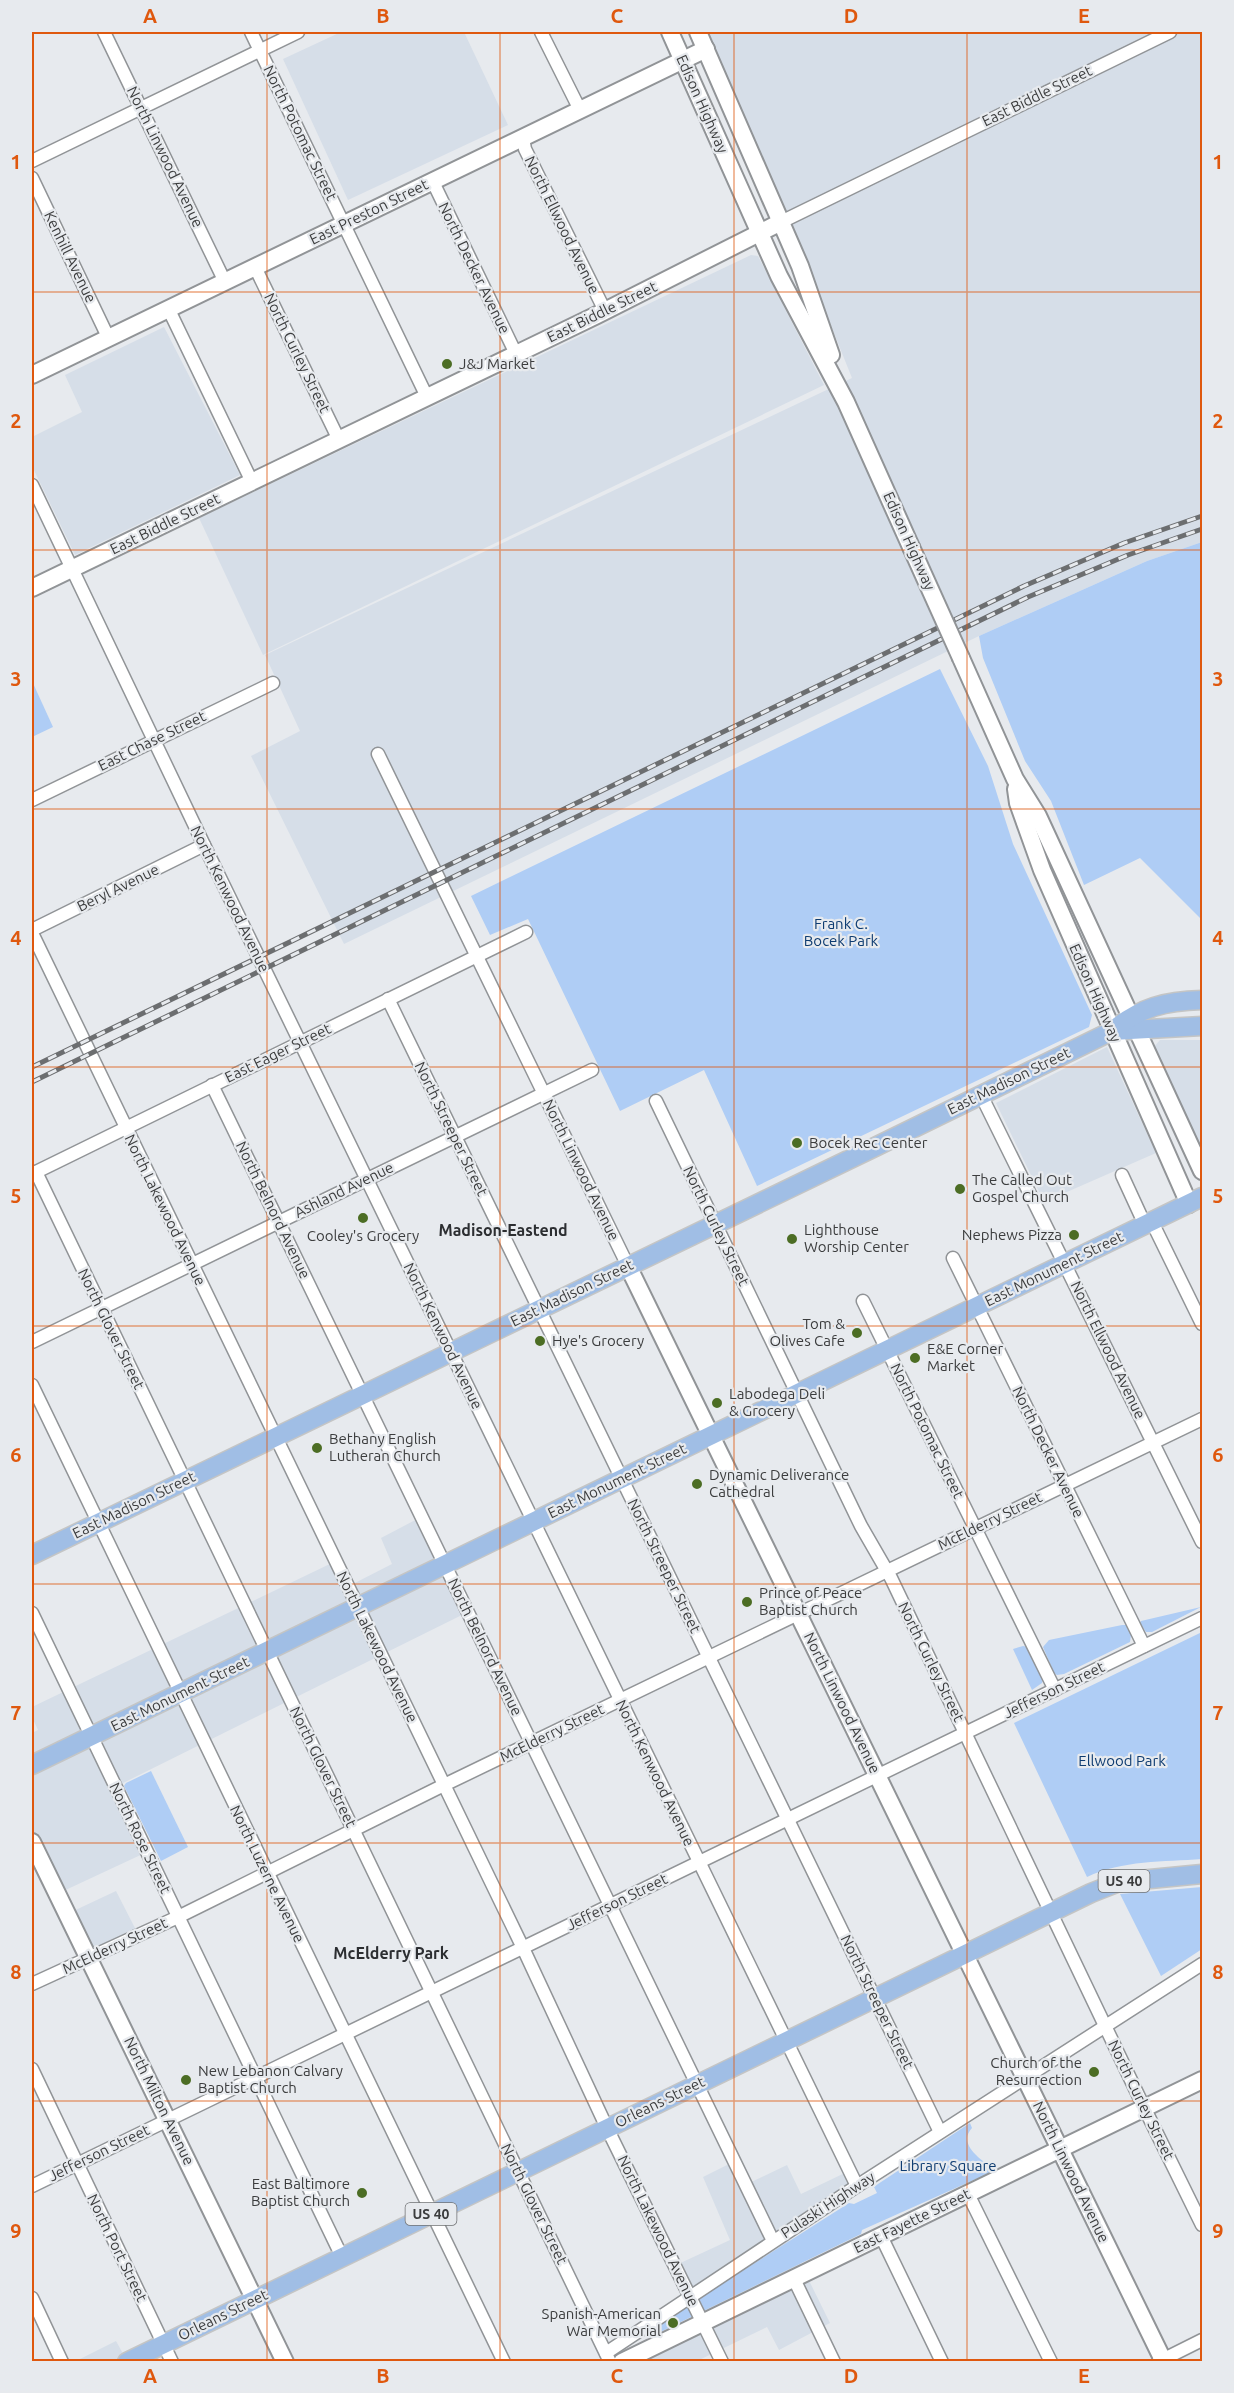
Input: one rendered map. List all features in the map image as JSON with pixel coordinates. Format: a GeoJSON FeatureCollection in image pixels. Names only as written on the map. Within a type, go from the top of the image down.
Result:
{"type":"FeatureCollection","features":[{"type":"Feature","properties":{"kind":"main road","name":"East Madison Street"},"geometry":{"type":"LineString","coordinates":[[32,1555],[1171,1002],[1203,1000]]}},
{"type":"Feature","properties":{"kind":"main road"},"geometry":{"type":"LineString","coordinates":[[1133,1022],[1203,1026]]}},
{"type":"Feature","properties":{"kind":"main road","name":"East Monument Street"},"geometry":{"type":"LineString","coordinates":[[32,1765],[1196,1200]]}},
{"type":"Feature","properties":{"kind":"main road","name":"Orleans Street"},"geometry":{"type":"LineString","coordinates":[[127,2361],[1091,1893],[1119,1882],[1203,1874]]}},
{"type":"Feature","properties":{"kind":"street","name":"North Linwood Avenue"},"geometry":{"type":"LineString","coordinates":[[104,32],[225,282]]}},
{"type":"Feature","properties":{"kind":"street","name":"North Potomac Street"},"geometry":{"type":"LineString","coordinates":[[251,32],[427,397]]}},
{"type":"Feature","properties":{"kind":"street"},"geometry":{"type":"LineString","coordinates":[[32,161],[298,32]]}},
{"type":"Feature","properties":{"kind":"street"},"geometry":{"type":"LineString","coordinates":[[541,32],[580,110]]}},
{"type":"Feature","properties":{"kind":"street","name":"Edison Highway"},"geometry":{"type":"LineString","coordinates":[[670,32],[779,276],[846,402],[1015,779],[1038,816],[1203,1171]]}},
{"type":"Feature","properties":{"kind":"street","name":"Edison Highway"},"geometry":{"type":"LineString","coordinates":[[698,32],[800,266],[846,402]]}},
{"type":"Feature","properties":{"kind":"street","name":"East Biddle Street"},"geometry":{"type":"LineString","coordinates":[[32,588],[605,311],[760,235],[781,222],[1170,32]]}},
{"type":"Feature","properties":{"kind":"street","name":"East Preston Street"},"geometry":{"type":"LineString","coordinates":[[32,375],[706,49]]}},
{"type":"Feature","properties":{"kind":"street","name":"North Ellwood Avenue"},"geometry":{"type":"LineString","coordinates":[[523,138],[525,149],[605,311]]}},
{"type":"Feature","properties":{"kind":"street","name":"Kenhill Avenue"},"geometry":{"type":"LineString","coordinates":[[32,178],[108,337]]}},
{"type":"Feature","properties":{"kind":"street","name":"North Decker Avenue"},"geometry":{"type":"LineString","coordinates":[[433,182],[516,354]]}},
{"type":"Feature","properties":{"kind":"street","name":"North Curley Street"},"geometry":{"type":"LineString","coordinates":[[255,267],[339,440]]}},
{"type":"Feature","properties":{"kind":"street"},"geometry":{"type":"LineString","coordinates":[[168,308],[252,482]]}},
{"type":"Feature","properties":{"kind":"street","name":"North Kenwood Avenue"},"geometry":{"type":"LineString","coordinates":[[32,485],[204,845],[857,2186]]}},
{"type":"Feature","properties":{"kind":"street","name":"East Chase Street"},"geometry":{"type":"LineString","coordinates":[[32,800],[273,682]]}},
{"type":"Feature","properties":{"kind":"street","name":"North Linwood Avenue"},"geometry":{"type":"LineString","coordinates":[[378,754],[1026,2077],[1161,2361]]}},
{"type":"Feature","properties":{"kind":"street","name":"Edison Highway"},"geometry":{"type":"LineString","coordinates":[[1015,779],[1018,803],[1042,870],[1112,1030],[1196,1200]]}},
{"type":"Feature","properties":{"kind":"street","name":"Beryl Avenue"},"geometry":{"type":"LineString","coordinates":[[32,931],[204,845]]}},
{"type":"Feature","properties":{"kind":"street","name":"North Lakewood Avenue"},"geometry":{"type":"LineString","coordinates":[[32,931],[523,1948],[607,2128],[722,2361]]}},
{"type":"Feature","properties":{"kind":"street","name":"East Eager Street"},"geometry":{"type":"LineString","coordinates":[[34,1173],[525,932]]}},
{"type":"Feature","properties":{"kind":"street","name":"North Streeper Street"},"geometry":{"type":"LineString","coordinates":[[388,999],[940,2132]]}},
{"type":"Feature","properties":{"kind":"street","name":"Ashland Avenue"},"geometry":{"type":"LineString","coordinates":[[32,1342],[592,1070]]}},
{"type":"Feature","properties":{"kind":"street","name":"North Belnord Avenue"},"geometry":{"type":"LineString","coordinates":[[212,1085],[773,2241]]}},
{"type":"Feature","properties":{"kind":"street","name":"North Ellwood Avenue"},"geometry":{"type":"LineString","coordinates":[[981,1095],[1203,1542]]}},
{"type":"Feature","properties":{"kind":"street","name":"North Curley Street"},"geometry":{"type":"LineString","coordinates":[[656,1101],[861,1526],[887,1571],[1203,2225]]}},
{"type":"Feature","properties":{"kind":"street","name":"North Glover Street"},"geometry":{"type":"LineString","coordinates":[[34,1173],[608,2357]]}},
{"type":"Feature","properties":{"kind":"street"},"geometry":{"type":"LineString","coordinates":[[1122,1175],[1203,1324]]}},
{"type":"Feature","properties":{"kind":"street","name":"North Decker Avenue"},"geometry":{"type":"LineString","coordinates":[[953,1258],[1144,1646]]}},
{"type":"Feature","properties":{"kind":"street","name":"North Potomac Street"},"geometry":{"type":"LineString","coordinates":[[863,1301],[1055,1690]]}},
{"type":"Feature","properties":{"kind":"street","name":"North Luzerne Avenue"},"geometry":{"type":"LineString","coordinates":[[32,1385],[504,2361]]}},
{"type":"Feature","properties":{"kind":"street","name":"McElderry Street"},"geometry":{"type":"LineString","coordinates":[[32,1984],[178,1917],[444,1785],[1203,1419]]}},
{"type":"Feature","properties":{"kind":"street","name":"North Rose Street"},"geometry":{"type":"LineString","coordinates":[[32,1613],[342,2257]]}},
{"type":"Feature","properties":{"kind":"street","name":"Jefferson Street"},"geometry":{"type":"LineString","coordinates":[[32,2186],[1203,1618]]}},
{"type":"Feature","properties":{"kind":"street","name":"North Milton Avenue"},"geometry":{"type":"LineString","coordinates":[[32,1842],[285,2361]]}},
{"type":"Feature","properties":{"kind":"street","name":"Pulaski Highway"},"geometry":{"type":"LineString","coordinates":[[608,2357],[691,2296],[773,2241],[1203,1964]]}},
{"type":"Feature","properties":{"kind":"street","name":"North Port Street"},"geometry":{"type":"LineString","coordinates":[[32,2069],[172,2361]]}},
{"type":"Feature","properties":{"kind":"street","name":"East Fayette Street"},"geometry":{"type":"LineString","coordinates":[[622,2361],[1203,2080]]}},
{"type":"Feature","properties":{"kind":"street"},"geometry":{"type":"LineString","coordinates":[[968,2194],[1051,2361]]}},
{"type":"Feature","properties":{"kind":"street"},"geometry":{"type":"LineString","coordinates":[[881,2236],[942,2361]]}},
{"type":"Feature","properties":{"kind":"street"},"geometry":{"type":"LineString","coordinates":[[794,2278],[834,2361]]}},
{"type":"Feature","properties":{"kind":"street"},"geometry":{"type":"LineString","coordinates":[[32,2298],[62,2361]]}},
{"type":"Feature","properties":{"kind":"street"},"geometry":{"type":"LineString","coordinates":[[1161,2361],[1203,2340]]}},
{"type":"Feature","properties":{"kind":"shaded area"},"geometry":{"type":"Polygon","coordinates":[[[341,32],[464,32],[508,125],[348,200],[283,59],[341,32]]]}},
{"type":"Feature","properties":{"kind":"shaded area"},"geometry":{"type":"Polygon","coordinates":[[[707,32],[1202,32],[1202,542],[1147,561],[979,636],[344,944],[251,756],[300,731],[265,655],[852,378],[789,221],[707,32]]]}},
{"type":"Feature","properties":{"kind":"shaded area"},"geometry":{"type":"Polygon","coordinates":[[[751,255],[758,256],[824,385],[263,655],[199,518],[751,255]]]}},
{"type":"Feature","properties":{"kind":"shaded area"},"geometry":{"type":"Polygon","coordinates":[[[164,327],[240,475],[75,555],[32,466],[32,437],[82,412],[65,375],[164,327]]]}},
{"type":"Feature","properties":{"kind":"shaded area"},"geometry":{"type":"Polygon","coordinates":[[[1160,1040],[1202,1040],[1202,1150],[1154,1047],[1160,1040]]]}},
{"type":"Feature","properties":{"kind":"shaded area"},"geometry":{"type":"Polygon","coordinates":[[[1107,1047],[1156,1153],[1044,1202],[996,1103],[1107,1047]]]}},
{"type":"Feature","properties":{"kind":"shaded area"},"geometry":{"type":"Polygon","coordinates":[[[421,1517],[468,1612],[115,1787],[147,1852],[57,1894],[32,1842],[32,1733],[38,1730],[32,1717],[32,1707],[336,1561],[347,1587],[392,1564],[381,1538],[421,1517]]]}},
{"type":"Feature","properties":{"kind":"shaded area"},"geometry":{"type":"Polygon","coordinates":[[[116,1891],[138,1934],[88,1957],[67,1914],[116,1891]]]}},
{"type":"Feature","properties":{"kind":"shaded area"},"geometry":{"type":"Polygon","coordinates":[[[735,2161],[747,2184],[787,2165],[801,2194],[851,2170],[857,2185],[785,2232],[830,2323],[779,2350],[767,2327],[697,2361],[609,2362],[701,2323],[674,2266],[730,2240],[703,2177],[735,2161]]]}},
{"type":"Feature","properties":{"kind":"shaded area"},"geometry":{"type":"Polygon","coordinates":[[[116,2341],[127,2361],[74,2362],[116,2341]]]}},
{"type":"Feature","properties":{"kind":"green space"},"geometry":{"type":"Polygon","coordinates":[[[1202,542],[1202,920],[1140,858],[1084,885],[1051,801],[1025,761],[983,658],[979,636],[1147,561],[1202,542]]]}},
{"type":"Feature","properties":{"kind":"green space","name":"Frank C. Bocek Park"},"geometry":{"type":"Polygon","coordinates":[[[940,669],[988,766],[1013,844],[1092,1015],[1089,1027],[757,1186],[704,1070],[620,1111],[528,919],[490,935],[471,896],[940,669]]]}},
{"type":"Feature","properties":{"kind":"green space"},"geometry":{"type":"Polygon","coordinates":[[[32,681],[53,727],[32,737],[32,681]]]}},
{"type":"Feature","properties":{"kind":"green space"},"geometry":{"type":"Polygon","coordinates":[[[1201,1607],[1152,1632],[1146,1632],[1140,1623],[1141,1621],[1201,1607]]]}},
{"type":"Feature","properties":{"kind":"green space"},"geometry":{"type":"Polygon","coordinates":[[[1126,1625],[1131,1635],[1130,1642],[1064,1674],[1054,1673],[1043,1647],[1049,1640],[1126,1625]]]}},
{"type":"Feature","properties":{"kind":"green space","name":"Ellwood Park"},"geometry":{"type":"Polygon","coordinates":[[[1202,1632],[1202,1859],[1114,1867],[1087,1877],[1014,1723],[1202,1632]]]}},
{"type":"Feature","properties":{"kind":"green space"},"geometry":{"type":"Polygon","coordinates":[[[1028,1647],[1043,1680],[1032,1690],[1013,1649],[1028,1647]]]}},
{"type":"Feature","properties":{"kind":"green space"},"geometry":{"type":"Polygon","coordinates":[[[151,1771],[188,1847],[161,1861],[124,1786],[151,1771]]]}},
{"type":"Feature","properties":{"kind":"green space"},"geometry":{"type":"Polygon","coordinates":[[[1202,1887],[1202,1949],[1161,1976],[1120,1894],[1202,1887]]]}},
{"type":"Feature","properties":{"kind":"green space","name":"Library Square"},"geometry":{"type":"Polygon","coordinates":[[[970,2123],[972,2128],[967,2141],[969,2147],[979,2158],[996,2170],[862,2230],[861,2234],[648,2338],[644,2334],[849,2203],[854,2204],[877,2193],[874,2187],[970,2123]]]}},
{"type":"Feature","properties":{"kind":"railway"},"geometry":{"type":"LineString","coordinates":[[32,1067],[1024,586],[1124,543],[1202,516]]}},
{"type":"Feature","properties":{"kind":"railway"},"geometry":{"type":"LineString","coordinates":[[32,1082],[1028,597],[1128,555],[1202,529]]}},
{"type":"Feature","properties":{"kind":"place","name":"J&J Market"},"geometry":{"type":"Point","coordinates":[447,364]}},
{"type":"Feature","properties":{"kind":"place","name":"Bocek Rec Center"},"geometry":{"type":"Point","coordinates":[797,1143]}},
{"type":"Feature","properties":{"kind":"place","name":"The Called Out Gospel Church"},"geometry":{"type":"Point","coordinates":[960,1189]}},
{"type":"Feature","properties":{"kind":"place","name":"Cooley's Grocery"},"geometry":{"type":"Point","coordinates":[363,1218]}},
{"type":"Feature","properties":{"kind":"place","name":"Nephews Pizza"},"geometry":{"type":"Point","coordinates":[1074,1235]}},
{"type":"Feature","properties":{"kind":"place","name":"Lighthouse Worship Center"},"geometry":{"type":"Point","coordinates":[792,1239]}},
{"type":"Feature","properties":{"kind":"place","name":"Tom & Olives Cafe"},"geometry":{"type":"Point","coordinates":[857,1333]}},
{"type":"Feature","properties":{"kind":"place","name":"Hye's Grocery"},"geometry":{"type":"Point","coordinates":[540,1341]}},
{"type":"Feature","properties":{"kind":"place","name":"E&E Corner Market"},"geometry":{"type":"Point","coordinates":[915,1358]}},
{"type":"Feature","properties":{"kind":"place","name":"Labodega Deli & Grocery"},"geometry":{"type":"Point","coordinates":[717,1403]}},
{"type":"Feature","properties":{"kind":"place","name":"Bethany English Lutheran Church"},"geometry":{"type":"Point","coordinates":[317,1448]}},
{"type":"Feature","properties":{"kind":"place","name":"Dynamic Deliverance Cathedral"},"geometry":{"type":"Point","coordinates":[697,1484]}},
{"type":"Feature","properties":{"kind":"place","name":"Prince of Peace Baptist Church"},"geometry":{"type":"Point","coordinates":[747,1602]}},
{"type":"Feature","properties":{"kind":"place","name":"Church of the Resurrection"},"geometry":{"type":"Point","coordinates":[1094,2072]}},
{"type":"Feature","properties":{"kind":"place","name":"New Lebanon Calvary Baptist Church"},"geometry":{"type":"Point","coordinates":[186,2080]}},
{"type":"Feature","properties":{"kind":"place","name":"East Baltimore Baptist Church"},"geometry":{"type":"Point","coordinates":[362,2193]}},
{"type":"Feature","properties":{"kind":"place","name":"Spanish-American War Memorial"},"geometry":{"type":"Point","coordinates":[673,2323]}},
{"type":"Feature","properties":{"kind":"district","name":"Madison-Eastend"},"geometry":{"type":"Point","coordinates":[503,1230]}},
{"type":"Feature","properties":{"kind":"district","name":"McElderry Park"},"geometry":{"type":"Point","coordinates":[391,1953]}}]}
